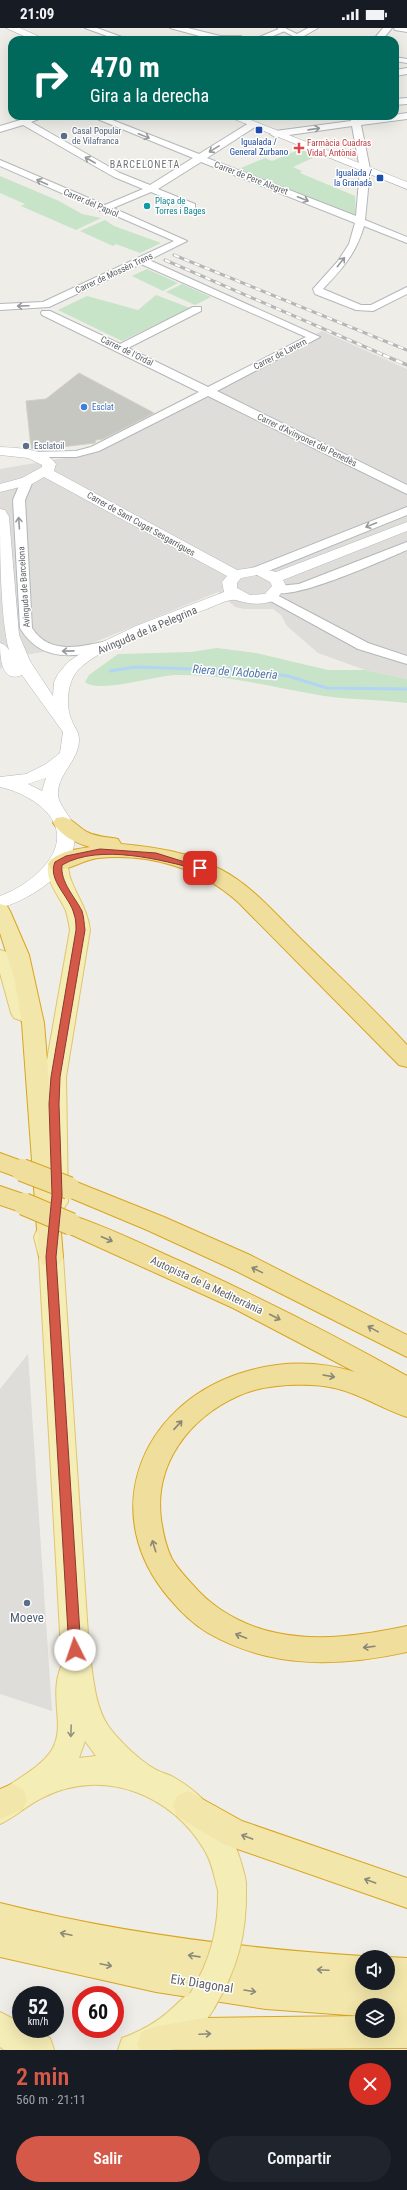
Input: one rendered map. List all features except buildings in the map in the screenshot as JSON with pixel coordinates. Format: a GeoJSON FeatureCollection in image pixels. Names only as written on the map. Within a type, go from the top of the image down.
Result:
{"type":"FeatureCollection","features":[{"type":"Feature","properties":{"kind":"highway"},"geometry":{"type":"LineString","coordinates":[[58,816],[74,835],[83,839],[105,844],[151,847],[188,853],[202,857],[238,877],[299,932],[407,1047]]}},
{"type":"Feature","properties":{"kind":"highway"},"geometry":{"type":"LineString","coordinates":[[58,864],[78,854],[115,852],[156,856],[209,871],[229,883],[273,924],[407,1059]]}},
{"type":"Feature","properties":{"kind":"highway"},"geometry":{"type":"LineString","coordinates":[[2,912],[22,962],[31,1000],[41,1111],[51,1257]]}},
{"type":"Feature","properties":{"kind":"highway"},"geometry":{"type":"LineString","coordinates":[[0,1162],[69,1188],[227,1255],[354,1318],[407,1347]]}},
{"type":"Feature","properties":{"kind":"highway","name":"Autopista de la Mediterrània"},"geometry":{"type":"LineString","coordinates":[[0,1195],[131,1249],[252,1305],[407,1389]]}},
{"type":"Feature","properties":{"kind":"highway"},"geometry":{"type":"LineString","coordinates":[[407,1406],[368,1387],[332,1376],[311,1374],[271,1375],[246,1381],[222,1390],[187,1415],[171,1432],[160,1450],[152,1470],[147,1490],[146,1510],[149,1530],[163,1570],[176,1588],[193,1607],[212,1621],[234,1633],[258,1643],[311,1650],[366,1647],[407,1639]]}},
{"type":"Feature","properties":{"kind":"highway"},"geometry":{"type":"LineString","coordinates":[[188,1806],[234,1833],[407,1893]]}},
{"type":"Feature","properties":{"kind":"highway"},"geometry":{"type":"LineString","coordinates":[[0,1919],[130,1946],[193,1956],[308,1969],[355,1972]]}},
{"type":"Feature","properties":{"kind":"highway","name":"Eix Diagonal"},"geometry":{"type":"LineString","coordinates":[[0,1941],[156,1976],[266,1993],[407,2003]]}},
{"type":"Feature","properties":{"kind":"highway"},"geometry":{"type":"LineString","coordinates":[[395,1973],[407,1974]]}},
{"type":"Feature","properties":{"kind":"highway"},"geometry":{"type":"LineString","coordinates":[[143,2047],[204,2034],[407,2032]]}},
{"type":"Feature","properties":{"kind":"main road"},"geometry":{"type":"LineString","coordinates":[[58,864],[58,875],[78,913],[80,930],[55,1077],[54,1104],[57,1195],[51,1257],[75,1650],[86,1704],[96,1732],[117,1757],[142,1778]]}},
{"type":"Feature","properties":{"kind":"main road"},"geometry":{"type":"LineString","coordinates":[[0,957],[8,968],[17,987],[24,1019],[36,1191],[51,1257]]}},
{"type":"Feature","properties":{"kind":"main road"},"geometry":{"type":"LineString","coordinates":[[11,1800],[55,1769],[64,1758],[72,1733],[70,1692],[75,1650]]}},
{"type":"Feature","properties":{"kind":"main road"},"geometry":{"type":"LineString","coordinates":[[11,1800],[71,1773],[114,1771],[142,1778],[166,1789],[188,1806],[209,1830],[223,1856],[232,1889],[233,1909],[228,1948],[222,1967],[202,2001],[171,2031],[143,2047]]}},
{"type":"Feature","properties":{"kind":"main road"},"geometry":{"type":"LineString","coordinates":[[0,2028],[24,2044],[38,2050]]}},
{"type":"Feature","properties":{"kind":"street"},"geometry":{"type":"LineString","coordinates":[[15,28],[33,36]]}},
{"type":"Feature","properties":{"kind":"street"},"geometry":{"type":"LineString","coordinates":[[89,28],[114,36]]}},
{"type":"Feature","properties":{"kind":"street"},"geometry":{"type":"LineString","coordinates":[[174,28],[232,36]]}},
{"type":"Feature","properties":{"kind":"street"},"geometry":{"type":"LineString","coordinates":[[304,36],[314,28]]}},
{"type":"Feature","properties":{"kind":"street"},"geometry":{"type":"LineString","coordinates":[[381,36],[388,28]]}},
{"type":"Feature","properties":{"kind":"street"},"geometry":{"type":"LineString","coordinates":[[398,28],[407,30]]}},
{"type":"Feature","properties":{"kind":"street"},"geometry":{"type":"LineString","coordinates":[[266,36],[283,29],[298,36]]}},
{"type":"Feature","properties":{"kind":"street"},"geometry":{"type":"LineString","coordinates":[[224,34],[240,30]]}},
{"type":"Feature","properties":{"kind":"street"},"geometry":{"type":"LineString","coordinates":[[0,129],[30,120]]}},
{"type":"Feature","properties":{"kind":"street","name":"Carrer de Pere Alegret"},"geometry":{"type":"LineString","coordinates":[[104,120],[407,240]]}},
{"type":"Feature","properties":{"kind":"street"},"geometry":{"type":"LineString","coordinates":[[242,120],[407,186]]}},
{"type":"Feature","properties":{"kind":"street"},"geometry":{"type":"LineString","coordinates":[[275,134],[355,120],[365,169],[360,221],[354,244],[342,262],[318,289],[319,292],[360,308],[372,308],[407,290]]}},
{"type":"Feature","properties":{"kind":"street"},"geometry":{"type":"LineString","coordinates":[[24,122],[117,176],[192,206]]}},
{"type":"Feature","properties":{"kind":"street"},"geometry":{"type":"LineString","coordinates":[[103,208],[151,189],[252,124]]}},
{"type":"Feature","properties":{"kind":"street","name":"Carrer del Papiol"},"geometry":{"type":"LineString","coordinates":[[0,163],[182,241]]}},
{"type":"Feature","properties":{"kind":"street","name":"Carrer de Mossèn Trens"},"geometry":{"type":"LineString","coordinates":[[0,317],[46,309],[182,241]]}},
{"type":"Feature","properties":{"kind":"street","name":"Carrer de Lavern"},"geometry":{"type":"LineString","coordinates":[[30,455],[76,454],[95,449],[315,337],[142,261]]}},
{"type":"Feature","properties":{"kind":"street"},"geometry":{"type":"LineString","coordinates":[[396,296],[407,301]]}},
{"type":"Feature","properties":{"kind":"street","name":"Carrer de Mossèn Trens"},"geometry":{"type":"LineString","coordinates":[[0,307],[46,309]]}},
{"type":"Feature","properties":{"kind":"street"},"geometry":{"type":"LineString","coordinates":[[120,348],[197,308]]}},
{"type":"Feature","properties":{"kind":"street","name":"Carrer de l'Ordal"},"geometry":{"type":"LineString","coordinates":[[46,309],[120,348],[208,391]]}},
{"type":"Feature","properties":{"kind":"street","name":"Carrer d'Avinyonet del Penedès"},"geometry":{"type":"LineString","coordinates":[[208,391],[407,490]]}},
{"type":"Feature","properties":{"kind":"street","name":"Carrer de Sant Cugat Sesgarrigues"},"geometry":{"type":"LineString","coordinates":[[0,451],[30,455],[45,460],[49,464],[47,471],[236,576]]}},
{"type":"Feature","properties":{"kind":"street","name":"Carrer de Lavern"},"geometry":{"type":"LineString","coordinates":[[47,471],[76,454]]}},
{"type":"Feature","properties":{"kind":"street"},"geometry":{"type":"LineString","coordinates":[[0,488],[24,482],[47,471]]}},
{"type":"Feature","properties":{"kind":"street","name":"Avinguda de Barcelona"},"geometry":{"type":"LineString","coordinates":[[24,482],[12,494],[1,515],[11,635],[15,649],[35,681],[63,720]]}},
{"type":"Feature","properties":{"kind":"street","name":"Avinguda de Barcelona"},"geometry":{"type":"LineString","coordinates":[[24,482],[19,500],[19,513],[26,628],[30,636],[37,644],[62,651],[80,651],[107,645]]}},
{"type":"Feature","properties":{"kind":"street"},"geometry":{"type":"LineString","coordinates":[[407,511],[257,571],[236,576],[229,582],[230,590],[233,594],[251,600],[407,526]]}},
{"type":"Feature","properties":{"kind":"street"},"geometry":{"type":"LineString","coordinates":[[274,588],[301,588],[407,546]]}},
{"type":"Feature","properties":{"kind":"street"},"geometry":{"type":"LineString","coordinates":[[257,571],[274,588],[363,646],[407,660]]}},
{"type":"Feature","properties":{"kind":"street","name":"Avinguda de la Pelegrina"},"geometry":{"type":"LineString","coordinates":[[63,720],[60,696],[64,676],[80,660],[107,645],[233,594]]}},
{"type":"Feature","properties":{"kind":"street"},"geometry":{"type":"LineString","coordinates":[[0,648],[11,668],[35,681]]}},
{"type":"Feature","properties":{"kind":"street"},"geometry":{"type":"LineString","coordinates":[[2,912],[40,883],[58,864],[65,844],[66,835],[50,790],[54,779],[66,760],[69,750],[71,732],[63,720]]}},
{"type":"Feature","properties":{"kind":"street"},"geometry":{"type":"LineString","coordinates":[[0,782],[22,781],[32,778],[55,766],[69,750]]}},
{"type":"Feature","properties":{"kind":"street"},"geometry":{"type":"LineString","coordinates":[[0,782],[14,785],[32,792],[58,816]]}},
{"type":"Feature","properties":{"kind":"shaded area"},"geometry":{"type":"Polygon","coordinates":[[[322,331],[407,369],[407,679],[365,670],[318,653],[287,626],[281,615],[273,609],[244,609],[235,607],[218,592],[90,644],[19,656],[0,669],[0,469],[82,455],[322,331]]]}},
{"type":"Feature","properties":{"kind":"shaded area"},"geometry":{"type":"Polygon","coordinates":[[[28,1354],[52,1711],[0,1694],[0,1389],[28,1354]]]}},
{"type":"Feature","properties":{"kind":"green space"},"geometry":{"type":"Polygon","coordinates":[[[303,148],[319,155],[293,167],[302,171],[300,173],[355,196],[356,217],[236,170],[265,158],[272,161],[303,148]]]}},
{"type":"Feature","properties":{"kind":"green space"},"geometry":{"type":"Polygon","coordinates":[[[0,176],[59,201],[82,214],[101,218],[76,230],[21,206],[25,204],[0,193],[0,176]]]}},
{"type":"Feature","properties":{"kind":"green space"},"geometry":{"type":"Polygon","coordinates":[[[105,220],[114,226],[161,243],[140,253],[116,244],[113,246],[80,231],[105,220]]]}},
{"type":"Feature","properties":{"kind":"green space"},"geometry":{"type":"Polygon","coordinates":[[[147,269],[178,283],[163,291],[132,276],[147,269]]]}},
{"type":"Feature","properties":{"kind":"green space"},"geometry":{"type":"Polygon","coordinates":[[[182,284],[211,297],[195,305],[166,292],[182,284]]]}},
{"type":"Feature","properties":{"kind":"green space"},"geometry":{"type":"Polygon","coordinates":[[[156,295],[190,308],[122,341],[58,310],[87,296],[138,310],[156,295]]]}},
{"type":"Feature","properties":{"kind":"green space"},"geometry":{"type":"Polygon","coordinates":[[[217,648],[256,653],[328,670],[365,670],[407,679],[407,703],[325,696],[211,676],[177,675],[102,686],[92,685],[85,682],[89,675],[118,654],[191,652],[217,648]]]}},
{"type":"Feature","properties":{"kind":"waterway","name":"Riera de l'Adoberia"},"geometry":{"type":"LineString","coordinates":[[110,671],[136,667],[250,671],[288,676],[327,688],[407,689]]}},
{"type":"Feature","properties":{"kind":"railway"},"geometry":{"type":"LineString","coordinates":[[174,255],[407,350]]}},
{"type":"Feature","properties":{"kind":"railway"},"geometry":{"type":"LineString","coordinates":[[165,260],[386,356]]}},
{"type":"Feature","properties":{"kind":"railway"},"geometry":{"type":"LineString","coordinates":[[383,355],[407,365]]}},
{"type":"Feature","properties":{"kind":"place","name":"Igualada / General Zurbano"},"geometry":{"type":"Point","coordinates":[259,130]}},
{"type":"Feature","properties":{"kind":"place","name":"Casal Popular de Vilafranca"},"geometry":{"type":"Point","coordinates":[64,136]}},
{"type":"Feature","properties":{"kind":"place","name":"Farmàcia Cuadras Vidal, Antònia"},"geometry":{"type":"Point","coordinates":[299,148]}},
{"type":"Feature","properties":{"kind":"place","name":"Igualada / la Granada"},"geometry":{"type":"Point","coordinates":[380,178]}},
{"type":"Feature","properties":{"kind":"place","name":"Plaça de Torres i Bages"},"geometry":{"type":"Point","coordinates":[147,206]}},
{"type":"Feature","properties":{"kind":"place","name":"Esclat"},"geometry":{"type":"Point","coordinates":[84,407]}},
{"type":"Feature","properties":{"kind":"place","name":"Esclatoil"},"geometry":{"type":"Point","coordinates":[26,446]}},
{"type":"Feature","properties":{"kind":"place","name":"Moeve"},"geometry":{"type":"Point","coordinates":[27,1603]}},
{"type":"Feature","properties":{"kind":"district","name":"BARCELONETA"},"geometry":{"type":"Point","coordinates":[145,164]}},
{"type":"Feature","properties":{"kind":"route"},"geometry":{"type":"LineString","coordinates":[[75,1650],[51,1257],[57,1195],[54,1104],[55,1077],[57,1057],[78,946],[80,921],[76,906],[60,880],[57,870],[58,864],[68,858],[78,854],[91,852],[137,853],[191,864],[200,868]]}}]}
